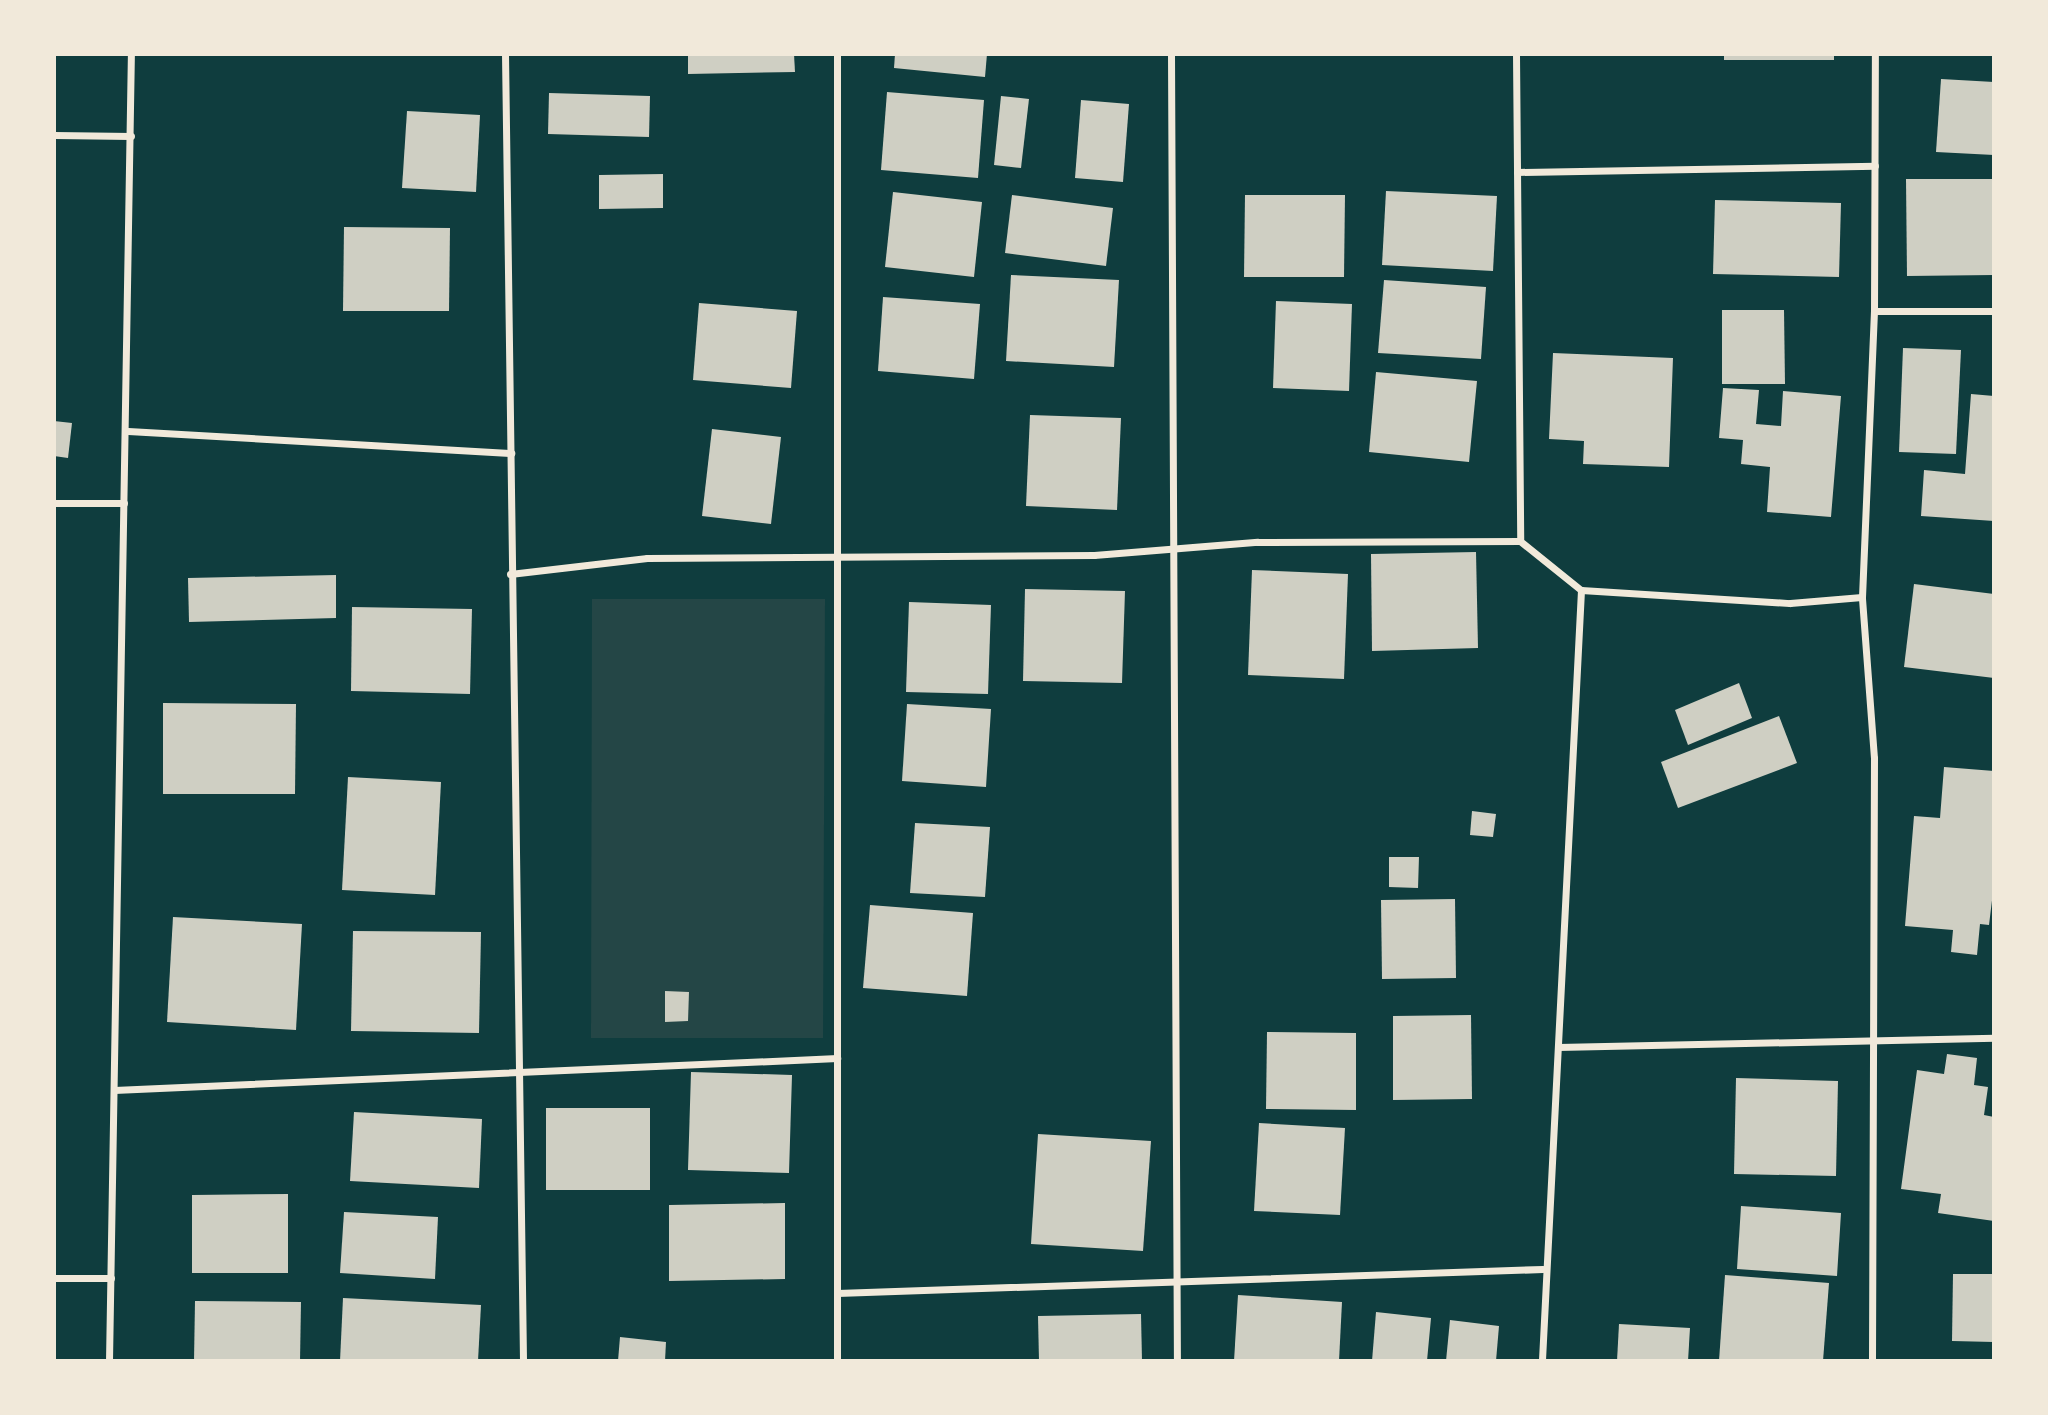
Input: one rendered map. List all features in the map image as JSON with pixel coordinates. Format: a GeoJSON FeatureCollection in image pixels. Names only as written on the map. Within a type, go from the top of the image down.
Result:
{"type":"FeatureCollection","features":[{"type":"Feature","properties":{"kind":"street"},"geometry":{"type":"LineString","coordinates":[[109,1361],[124,503],[128,431],[131,54]]}},
{"type":"Feature","properties":{"kind":"street"},"geometry":{"type":"LineString","coordinates":[[505,54],[510,574],[521,1069],[523,1361]]}},
{"type":"Feature","properties":{"kind":"street"},"geometry":{"type":"LineString","coordinates":[[837,54],[837,1361]]}},
{"type":"Feature","properties":{"kind":"street"},"geometry":{"type":"LineString","coordinates":[[1171,54],[1177,1361]]}},
{"type":"Feature","properties":{"kind":"street"},"geometry":{"type":"LineString","coordinates":[[1516,54],[1520,541]]}},
{"type":"Feature","properties":{"kind":"street"},"geometry":{"type":"LineString","coordinates":[[1872,1361],[1874,758],[1862,597],[1874,311],[1875,54]]}},
{"type":"Feature","properties":{"kind":"street"},"geometry":{"type":"LineString","coordinates":[[54,135],[131,136]]}},
{"type":"Feature","properties":{"kind":"street"},"geometry":{"type":"LineString","coordinates":[[1517,172],[1875,166]]}},
{"type":"Feature","properties":{"kind":"street"},"geometry":{"type":"LineString","coordinates":[[1874,311],[1994,311]]}},
{"type":"Feature","properties":{"kind":"street"},"geometry":{"type":"LineString","coordinates":[[128,431],[510,453]]}},
{"type":"Feature","properties":{"kind":"street"},"geometry":{"type":"LineString","coordinates":[[54,503],[124,503]]}},
{"type":"Feature","properties":{"kind":"street"},"geometry":{"type":"LineString","coordinates":[[510,574],[647,558],[838,560],[1174,552],[1257,542],[1520,541],[1581,590],[1790,603],[1862,597]]}},
{"type":"Feature","properties":{"kind":"street"},"geometry":{"type":"LineString","coordinates":[[1542,1361],[1543,1269],[1558,1047],[1581,590]]}},
{"type":"Feature","properties":{"kind":"street"},"geometry":{"type":"LineString","coordinates":[[1558,1047],[1994,1038]]}},
{"type":"Feature","properties":{"kind":"street"},"geometry":{"type":"LineString","coordinates":[[114,1090],[521,1069],[837,1058]]}},
{"type":"Feature","properties":{"kind":"street"},"geometry":{"type":"LineString","coordinates":[[837,1293],[1543,1269]]}},
{"type":"Feature","properties":{"kind":"street"},"geometry":{"type":"LineString","coordinates":[[54,1278],[111,1279]]}},
{"type":"Feature","properties":{"kind":"shaded area"},"geometry":{"type":"Polygon","coordinates":[[[592,599],[825,599],[823,1038],[591,1038],[592,599]]]}},
{"type":"Feature","properties":{"kind":"building"},"geometry":{"type":"Polygon","coordinates":[[[688,54],[794,54],[795,72],[688,74],[688,54]]]}},
{"type":"Feature","properties":{"kind":"building"},"geometry":{"type":"Polygon","coordinates":[[[895,54],[987,54],[985,77],[894,68],[895,54]]]}},
{"type":"Feature","properties":{"kind":"building"},"geometry":{"type":"Polygon","coordinates":[[[1724,54],[1834,54],[1834,60],[1724,60],[1724,54]]]}},
{"type":"Feature","properties":{"kind":"building"},"geometry":{"type":"Polygon","coordinates":[[[1941,79],[1994,82],[1994,155],[1936,152],[1941,79]]]}},
{"type":"Feature","properties":{"kind":"building"},"geometry":{"type":"Polygon","coordinates":[[[887,92],[984,100],[978,178],[881,170],[887,92]]]}},
{"type":"Feature","properties":{"kind":"building"},"geometry":{"type":"Polygon","coordinates":[[[549,93],[650,96],[649,137],[548,134],[549,93]]]}},
{"type":"Feature","properties":{"kind":"building"},"geometry":{"type":"Polygon","coordinates":[[[1001,96],[1029,99],[1021,168],[994,165],[1001,96]]]}},
{"type":"Feature","properties":{"kind":"building"},"geometry":{"type":"Polygon","coordinates":[[[1081,100],[1129,104],[1123,182],[1075,178],[1081,100]]]}},
{"type":"Feature","properties":{"kind":"building"},"geometry":{"type":"Polygon","coordinates":[[[407,111],[480,115],[476,192],[402,188],[407,111]]]}},
{"type":"Feature","properties":{"kind":"building"},"geometry":{"type":"Polygon","coordinates":[[[663,174],[663,208],[599,209],[599,175],[663,174]]]}},
{"type":"Feature","properties":{"kind":"building"},"geometry":{"type":"Polygon","coordinates":[[[1906,179],[1994,179],[1994,275],[1907,276],[1906,179]]]}},
{"type":"Feature","properties":{"kind":"building"},"geometry":{"type":"Polygon","coordinates":[[[1386,191],[1497,196],[1493,271],[1382,265],[1386,191]]]}},
{"type":"Feature","properties":{"kind":"building"},"geometry":{"type":"Polygon","coordinates":[[[893,192],[982,202],[974,277],[885,267],[893,192]]]}},
{"type":"Feature","properties":{"kind":"building"},"geometry":{"type":"Polygon","coordinates":[[[1012,195],[1113,208],[1106,266],[1005,253],[1012,195]]]}},
{"type":"Feature","properties":{"kind":"building"},"geometry":{"type":"Polygon","coordinates":[[[1245,195],[1345,195],[1344,277],[1244,277],[1245,195]]]}},
{"type":"Feature","properties":{"kind":"building"},"geometry":{"type":"Polygon","coordinates":[[[1715,200],[1841,203],[1839,277],[1713,274],[1715,200]]]}},
{"type":"Feature","properties":{"kind":"building"},"geometry":{"type":"Polygon","coordinates":[[[344,227],[450,228],[449,311],[343,311],[344,227]]]}},
{"type":"Feature","properties":{"kind":"building"},"geometry":{"type":"Polygon","coordinates":[[[1011,275],[1119,280],[1114,367],[1006,361],[1011,275]]]}},
{"type":"Feature","properties":{"kind":"building"},"geometry":{"type":"Polygon","coordinates":[[[1384,280],[1486,287],[1481,359],[1378,353],[1384,280]]]}},
{"type":"Feature","properties":{"kind":"building"},"geometry":{"type":"Polygon","coordinates":[[[883,297],[980,304],[974,379],[878,371],[883,297]]]}},
{"type":"Feature","properties":{"kind":"building"},"geometry":{"type":"Polygon","coordinates":[[[1276,301],[1352,304],[1349,391],[1273,388],[1276,301]]]}},
{"type":"Feature","properties":{"kind":"building"},"geometry":{"type":"Polygon","coordinates":[[[699,303],[797,311],[791,388],[693,380],[699,303]]]}},
{"type":"Feature","properties":{"kind":"building"},"geometry":{"type":"Polygon","coordinates":[[[1722,310],[1784,310],[1785,384],[1722,384],[1722,310]]]}},
{"type":"Feature","properties":{"kind":"building"},"geometry":{"type":"Polygon","coordinates":[[[1903,348],[1961,350],[1956,454],[1899,452],[1903,348]]]}},
{"type":"Feature","properties":{"kind":"building"},"geometry":{"type":"Polygon","coordinates":[[[1553,353],[1673,358],[1669,467],[1583,464],[1584,441],[1549,439],[1553,353]]]}},
{"type":"Feature","properties":{"kind":"building"},"geometry":{"type":"Polygon","coordinates":[[[1376,372],[1477,381],[1469,462],[1369,452],[1376,372]]]}},
{"type":"Feature","properties":{"kind":"building"},"geometry":{"type":"Polygon","coordinates":[[[1723,388],[1759,390],[1756,424],[1781,426],[1783,391],[1841,396],[1831,517],[1767,512],[1770,467],[1741,464],[1743,440],[1719,438],[1723,388]]]}},
{"type":"Feature","properties":{"kind":"building"},"geometry":{"type":"Polygon","coordinates":[[[1971,394],[1994,396],[1994,521],[1921,516],[1924,470],[1965,474],[1971,394]]]}},
{"type":"Feature","properties":{"kind":"building"},"geometry":{"type":"Polygon","coordinates":[[[1030,415],[1121,418],[1117,510],[1026,506],[1030,415]]]}},
{"type":"Feature","properties":{"kind":"building"},"geometry":{"type":"Polygon","coordinates":[[[54,421],[72,423],[68,458],[54,456],[54,421]]]}},
{"type":"Feature","properties":{"kind":"building"},"geometry":{"type":"Polygon","coordinates":[[[712,429],[781,437],[771,524],[702,516],[712,429]]]}},
{"type":"Feature","properties":{"kind":"building"},"geometry":{"type":"Polygon","coordinates":[[[1476,552],[1478,648],[1372,651],[1371,554],[1476,552]]]}},
{"type":"Feature","properties":{"kind":"building"},"geometry":{"type":"Polygon","coordinates":[[[1252,570],[1348,574],[1344,679],[1248,675],[1252,570]]]}},
{"type":"Feature","properties":{"kind":"building"},"geometry":{"type":"Polygon","coordinates":[[[336,575],[336,618],[189,622],[188,578],[336,575]]]}},
{"type":"Feature","properties":{"kind":"building"},"geometry":{"type":"Polygon","coordinates":[[[1914,584],[1994,594],[1994,678],[1904,667],[1914,584]]]}},
{"type":"Feature","properties":{"kind":"building"},"geometry":{"type":"Polygon","coordinates":[[[1025,589],[1125,591],[1122,683],[1023,681],[1025,589]]]}},
{"type":"Feature","properties":{"kind":"building"},"geometry":{"type":"Polygon","coordinates":[[[909,602],[991,605],[988,694],[906,692],[909,602]]]}},
{"type":"Feature","properties":{"kind":"building"},"geometry":{"type":"Polygon","coordinates":[[[352,607],[472,609],[470,694],[351,691],[352,607]]]}},
{"type":"Feature","properties":{"kind":"building"},"geometry":{"type":"Polygon","coordinates":[[[1739,683],[1752,718],[1688,745],[1675,710],[1739,683]]]}},
{"type":"Feature","properties":{"kind":"building"},"geometry":{"type":"Polygon","coordinates":[[[163,703],[296,704],[295,794],[163,794],[163,703]]]}},
{"type":"Feature","properties":{"kind":"building"},"geometry":{"type":"Polygon","coordinates":[[[907,704],[991,709],[986,787],[902,781],[907,704]]]}},
{"type":"Feature","properties":{"kind":"building"},"geometry":{"type":"Polygon","coordinates":[[[1779,716],[1797,763],[1678,808],[1661,762],[1779,716]]]}},
{"type":"Feature","properties":{"kind":"building"},"geometry":{"type":"Polygon","coordinates":[[[1944,767],[1994,771],[1994,884],[1989,925],[1980,924],[1977,955],[1951,952],[1953,930],[1905,926],[1914,816],[1940,818],[1944,767]]]}},
{"type":"Feature","properties":{"kind":"building"},"geometry":{"type":"Polygon","coordinates":[[[348,777],[441,782],[435,895],[342,890],[348,777]]]}},
{"type":"Feature","properties":{"kind":"building"},"geometry":{"type":"Polygon","coordinates":[[[1472,811],[1496,814],[1493,837],[1470,835],[1472,811]]]}},
{"type":"Feature","properties":{"kind":"building"},"geometry":{"type":"Polygon","coordinates":[[[915,823],[990,827],[985,897],[910,893],[915,823]]]}},
{"type":"Feature","properties":{"kind":"building"},"geometry":{"type":"Polygon","coordinates":[[[1389,857],[1419,857],[1418,888],[1389,887],[1389,857]]]}},
{"type":"Feature","properties":{"kind":"building"},"geometry":{"type":"Polygon","coordinates":[[[1455,899],[1456,978],[1382,979],[1381,900],[1455,899]]]}},
{"type":"Feature","properties":{"kind":"building"},"geometry":{"type":"Polygon","coordinates":[[[870,905],[973,913],[967,996],[863,988],[870,905]]]}},
{"type":"Feature","properties":{"kind":"building"},"geometry":{"type":"Polygon","coordinates":[[[173,917],[302,924],[296,1030],[167,1022],[173,917]]]}},
{"type":"Feature","properties":{"kind":"building"},"geometry":{"type":"Polygon","coordinates":[[[353,931],[481,932],[479,1033],[351,1031],[353,931]]]}},
{"type":"Feature","properties":{"kind":"building"},"geometry":{"type":"Polygon","coordinates":[[[665,991],[689,992],[688,1021],[665,1022],[665,991]]]}},
{"type":"Feature","properties":{"kind":"building"},"geometry":{"type":"Polygon","coordinates":[[[1471,1015],[1472,1099],[1393,1100],[1393,1016],[1471,1015]]]}},
{"type":"Feature","properties":{"kind":"building"},"geometry":{"type":"Polygon","coordinates":[[[1267,1032],[1356,1033],[1356,1110],[1266,1109],[1267,1032]]]}},
{"type":"Feature","properties":{"kind":"building"},"geometry":{"type":"Polygon","coordinates":[[[1947,1054],[1977,1058],[1974,1085],[1988,1087],[1984,1115],[1994,1117],[1994,1221],[1938,1213],[1941,1194],[1901,1189],[1917,1070],[1944,1074],[1947,1054]]]}},
{"type":"Feature","properties":{"kind":"building"},"geometry":{"type":"Polygon","coordinates":[[[691,1072],[792,1075],[789,1173],[688,1170],[691,1072]]]}},
{"type":"Feature","properties":{"kind":"building"},"geometry":{"type":"Polygon","coordinates":[[[1736,1078],[1838,1081],[1836,1176],[1734,1174],[1736,1078]]]}},
{"type":"Feature","properties":{"kind":"building"},"geometry":{"type":"Polygon","coordinates":[[[546,1108],[650,1108],[650,1190],[546,1190],[546,1108]]]}},
{"type":"Feature","properties":{"kind":"building"},"geometry":{"type":"Polygon","coordinates":[[[354,1112],[482,1119],[479,1188],[350,1181],[354,1112]]]}},
{"type":"Feature","properties":{"kind":"building"},"geometry":{"type":"Polygon","coordinates":[[[1259,1123],[1345,1128],[1340,1215],[1254,1211],[1259,1123]]]}},
{"type":"Feature","properties":{"kind":"building"},"geometry":{"type":"Polygon","coordinates":[[[1038,1134],[1151,1141],[1143,1251],[1031,1244],[1038,1134]]]}},
{"type":"Feature","properties":{"kind":"building"},"geometry":{"type":"Polygon","coordinates":[[[288,1194],[288,1273],[192,1273],[192,1195],[288,1194]]]}},
{"type":"Feature","properties":{"kind":"building"},"geometry":{"type":"Polygon","coordinates":[[[785,1203],[785,1279],[669,1281],[669,1205],[785,1203]]]}},
{"type":"Feature","properties":{"kind":"building"},"geometry":{"type":"Polygon","coordinates":[[[1741,1206],[1841,1213],[1837,1276],[1737,1269],[1741,1206]]]}},
{"type":"Feature","properties":{"kind":"building"},"geometry":{"type":"Polygon","coordinates":[[[344,1212],[438,1217],[435,1279],[340,1273],[344,1212]]]}},
{"type":"Feature","properties":{"kind":"building"},"geometry":{"type":"Polygon","coordinates":[[[1953,1274],[1994,1274],[1994,1342],[1952,1341],[1953,1274]]]}},
{"type":"Feature","properties":{"kind":"building"},"geometry":{"type":"Polygon","coordinates":[[[1725,1275],[1829,1283],[1823,1361],[1719,1361],[1725,1275]]]}},
{"type":"Feature","properties":{"kind":"building"},"geometry":{"type":"Polygon","coordinates":[[[1238,1295],[1342,1302],[1339,1361],[1234,1361],[1238,1295]]]}},
{"type":"Feature","properties":{"kind":"building"},"geometry":{"type":"Polygon","coordinates":[[[343,1298],[481,1305],[478,1361],[340,1361],[343,1298]]]}},
{"type":"Feature","properties":{"kind":"building"},"geometry":{"type":"Polygon","coordinates":[[[195,1301],[301,1302],[300,1361],[194,1361],[195,1301]]]}},
{"type":"Feature","properties":{"kind":"building"},"geometry":{"type":"Polygon","coordinates":[[[1376,1312],[1431,1318],[1427,1361],[1372,1361],[1376,1312]]]}},
{"type":"Feature","properties":{"kind":"building"},"geometry":{"type":"Polygon","coordinates":[[[1141,1314],[1142,1361],[1039,1361],[1038,1316],[1141,1314]]]}},
{"type":"Feature","properties":{"kind":"building"},"geometry":{"type":"Polygon","coordinates":[[[1450,1320],[1499,1326],[1496,1361],[1446,1361],[1450,1320]]]}},
{"type":"Feature","properties":{"kind":"building"},"geometry":{"type":"Polygon","coordinates":[[[1619,1324],[1690,1328],[1688,1361],[1617,1361],[1619,1324]]]}},
{"type":"Feature","properties":{"kind":"building"},"geometry":{"type":"Polygon","coordinates":[[[620,1337],[666,1342],[665,1361],[618,1361],[620,1337]]]}}]}
